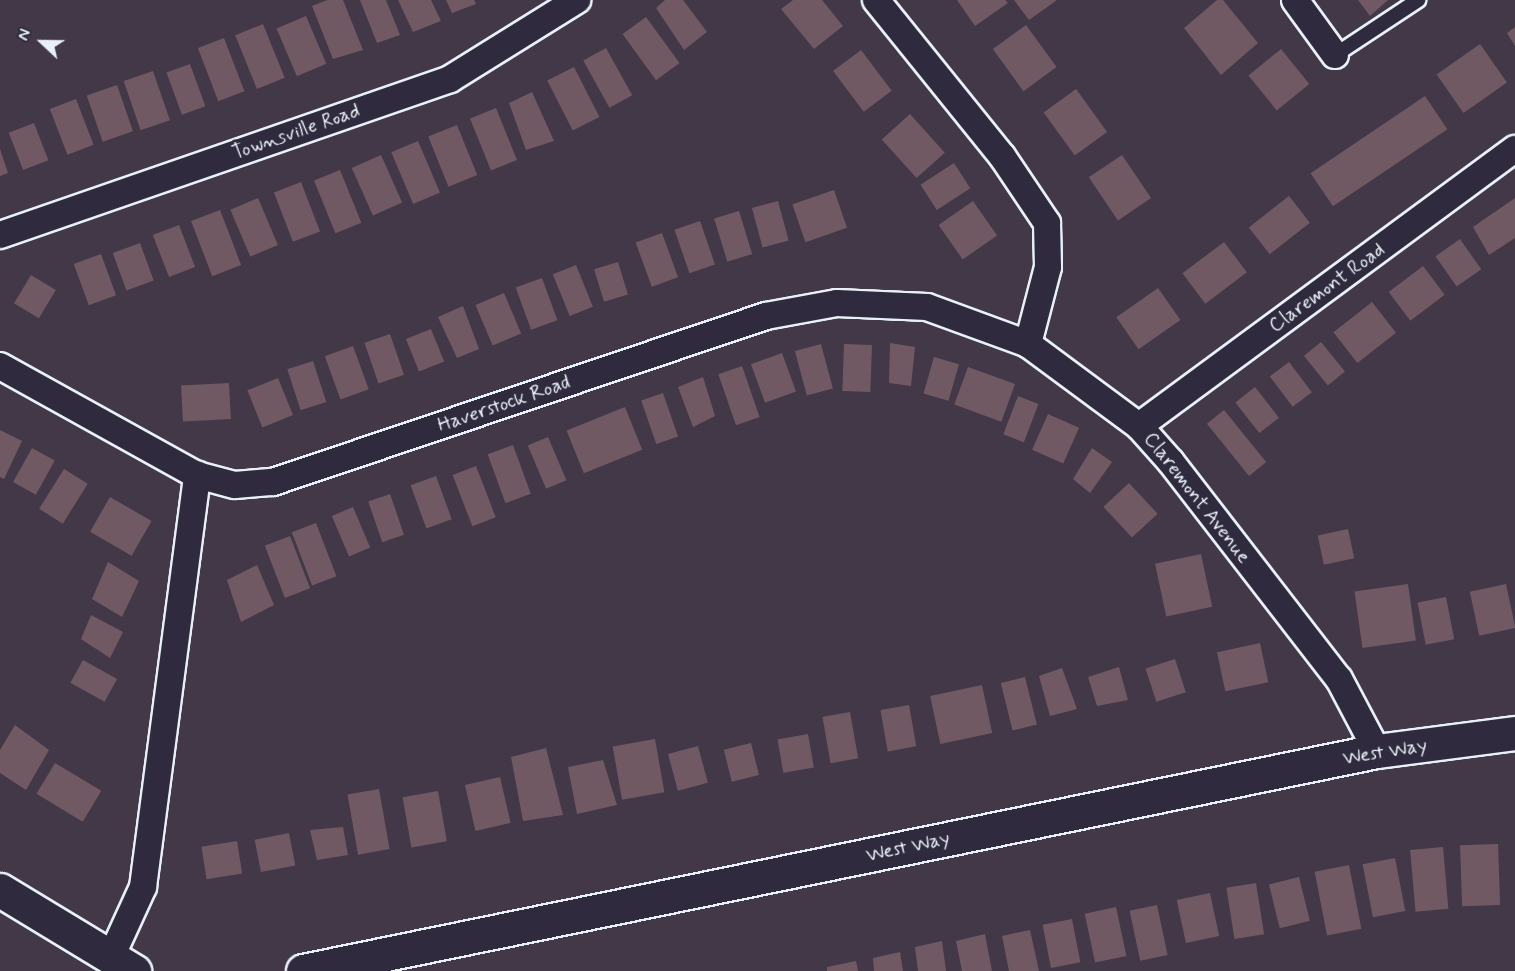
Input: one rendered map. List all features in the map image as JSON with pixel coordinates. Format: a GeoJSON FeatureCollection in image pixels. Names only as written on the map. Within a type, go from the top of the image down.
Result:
{"type":"FeatureCollection","features":[{"type":"Feature","properties":{"kind":"street","name":"Townsville Road"},"geometry":{"type":"LineString","coordinates":[[0,236],[450,79],[577,0]]}},
{"type":"Feature","properties":{"kind":"street"},"geometry":{"type":"LineString","coordinates":[[876,0],[1002,156],[1047,223],[1048,267],[1028,345]]}},
{"type":"Feature","properties":{"kind":"street"},"geometry":{"type":"LineString","coordinates":[[1295,0],[1335,54]]}},
{"type":"Feature","properties":{"kind":"street","name":"Claremont Road"},"geometry":{"type":"LineString","coordinates":[[1140,426],[1515,149]]}},
{"type":"Feature","properties":{"kind":"street","name":"Haverstock Road"},"geometry":{"type":"LineString","coordinates":[[0,366],[197,475],[235,485],[273,482],[766,316],[837,303],[927,307],[1028,345]]}},
{"type":"Feature","properties":{"kind":"street","name":"Claremont Avenue"},"geometry":{"type":"LineString","coordinates":[[1028,345],[1140,426],[1339,679],[1377,751]]}},
{"type":"Feature","properties":{"kind":"street"},"geometry":{"type":"LineString","coordinates":[[0,890],[122,964],[143,887],[197,475]]}},
{"type":"Feature","properties":{"kind":"street","name":"West Way"},"geometry":{"type":"LineString","coordinates":[[303,971],[1377,751],[1515,733]]}},
{"type":"Feature","properties":{"kind":"lane"},"geometry":{"type":"LineString","coordinates":[[1335,54],[1418,0]]}},
{"type":"Feature","properties":{"kind":"building"},"geometry":{"type":"Polygon","coordinates":[[[327,0],[343,0],[363,50],[333,59],[312,6],[327,0]]]}},
{"type":"Feature","properties":{"kind":"building"},"geometry":{"type":"Polygon","coordinates":[[[360,0],[386,0],[400,35],[377,43],[360,0]]]}},
{"type":"Feature","properties":{"kind":"building"},"geometry":{"type":"Polygon","coordinates":[[[398,0],[431,0],[441,21],[413,32],[398,0]]]}},
{"type":"Feature","properties":{"kind":"building"},"geometry":{"type":"Polygon","coordinates":[[[446,0],[474,0],[476,4],[452,13],[446,0]]]}},
{"type":"Feature","properties":{"kind":"building"},"geometry":{"type":"Polygon","coordinates":[[[665,0],[683,0],[707,32],[684,50],[656,8],[665,0]]]}},
{"type":"Feature","properties":{"kind":"building"},"geometry":{"type":"Polygon","coordinates":[[[793,0],[822,0],[843,26],[814,49],[781,9],[793,0]]]}},
{"type":"Feature","properties":{"kind":"building"},"geometry":{"type":"Polygon","coordinates":[[[957,0],[1005,0],[1008,3],[975,26],[957,0]]]}},
{"type":"Feature","properties":{"kind":"building"},"geometry":{"type":"Polygon","coordinates":[[[1014,0],[1057,0],[1029,20],[1014,0]]]}},
{"type":"Feature","properties":{"kind":"building"},"geometry":{"type":"Polygon","coordinates":[[[1217,0],[1223,0],[1258,43],[1221,75],[1184,28],[1217,0]]]}},
{"type":"Feature","properties":{"kind":"building"},"geometry":{"type":"Polygon","coordinates":[[[1358,0],[1388,0],[1370,16],[1358,0]]]}},
{"type":"Feature","properties":{"kind":"building"},"geometry":{"type":"Polygon","coordinates":[[[306,16],[326,64],[297,76],[277,29],[306,16]]]}},
{"type":"Feature","properties":{"kind":"building"},"geometry":{"type":"Polygon","coordinates":[[[646,17],[680,63],[656,80],[623,34],[646,17]]]}},
{"type":"Feature","properties":{"kind":"building"},"geometry":{"type":"Polygon","coordinates":[[[263,24],[285,78],[257,89],[235,35],[263,24]]]}},
{"type":"Feature","properties":{"kind":"building"},"geometry":{"type":"Polygon","coordinates":[[[1026,25],[1057,67],[1023,91],[993,49],[1026,25]]]}},
{"type":"Feature","properties":{"kind":"building"},"geometry":{"type":"Polygon","coordinates":[[[1515,27],[1515,46],[1507,33],[1515,27]]]}},
{"type":"Feature","properties":{"kind":"building"},"geometry":{"type":"Polygon","coordinates":[[[224,38],[244,91],[218,101],[198,48],[224,38]]]}},
{"type":"Feature","properties":{"kind":"building"},"geometry":{"type":"Polygon","coordinates":[[[1480,44],[1507,83],[1464,113],[1437,74],[1480,44]]]}},
{"type":"Feature","properties":{"kind":"building"},"geometry":{"type":"Polygon","coordinates":[[[606,48],[632,95],[609,108],[583,61],[606,48]]]}},
{"type":"Feature","properties":{"kind":"building"},"geometry":{"type":"Polygon","coordinates":[[[1281,49],[1309,84],[1277,110],[1248,75],[1281,49]]]}},
{"type":"Feature","properties":{"kind":"building"},"geometry":{"type":"Polygon","coordinates":[[[861,50],[892,91],[864,112],[833,71],[861,50]]]}},
{"type":"Feature","properties":{"kind":"building"},"geometry":{"type":"Polygon","coordinates":[[[190,64],[205,106],[182,115],[167,73],[190,64]]]}},
{"type":"Feature","properties":{"kind":"building"},"geometry":{"type":"Polygon","coordinates":[[[574,67],[599,117],[573,131],[547,81],[574,67]]]}},
{"type":"Feature","properties":{"kind":"building"},"geometry":{"type":"Polygon","coordinates":[[[153,71],[170,120],[141,130],[124,81],[153,71]]]}},
{"type":"Feature","properties":{"kind":"building"},"geometry":{"type":"Polygon","coordinates":[[[117,85],[133,131],[103,142],[87,95],[117,85]]]}},
{"type":"Feature","properties":{"kind":"building"},"geometry":{"type":"Polygon","coordinates":[[[1076,89],[1107,132],[1075,155],[1044,113],[1076,89]]]}},
{"type":"Feature","properties":{"kind":"building"},"geometry":{"type":"Polygon","coordinates":[[[532,92],[554,141],[526,150],[509,103],[532,92]]]}},
{"type":"Feature","properties":{"kind":"building"},"geometry":{"type":"Polygon","coordinates":[[[1425,96],[1447,129],[1333,206],[1311,173],[1425,96]]]}},
{"type":"Feature","properties":{"kind":"building"},"geometry":{"type":"Polygon","coordinates":[[[76,99],[94,145],[67,155],[50,109],[76,99]]]}},
{"type":"Feature","properties":{"kind":"building"},"geometry":{"type":"Polygon","coordinates":[[[496,108],[517,160],[491,170],[470,118],[496,108]]]}},
{"type":"Feature","properties":{"kind":"building"},"geometry":{"type":"Polygon","coordinates":[[[910,114],[945,153],[917,178],[882,139],[910,114]]]}},
{"type":"Feature","properties":{"kind":"building"},"geometry":{"type":"Polygon","coordinates":[[[34,123],[48,160],[23,170],[9,133],[34,123]]]}},
{"type":"Feature","properties":{"kind":"building"},"geometry":{"type":"Polygon","coordinates":[[[457,125],[477,175],[448,187],[428,137],[457,125]]]}},
{"type":"Feature","properties":{"kind":"building"},"geometry":{"type":"Polygon","coordinates":[[[418,141],[440,193],[413,204],[391,152],[418,141]]]}},
{"type":"Feature","properties":{"kind":"building"},"geometry":{"type":"Polygon","coordinates":[[[0,149],[8,173],[0,176],[0,149]]]}},
{"type":"Feature","properties":{"kind":"building"},"geometry":{"type":"Polygon","coordinates":[[[381,155],[402,203],[373,216],[352,168],[381,155]]]}},
{"type":"Feature","properties":{"kind":"building"},"geometry":{"type":"Polygon","coordinates":[[[1122,155],[1151,198],[1118,220],[1089,177],[1122,155]]]}},
{"type":"Feature","properties":{"kind":"building"},"geometry":{"type":"Polygon","coordinates":[[[954,163],[970,188],[937,210],[920,185],[954,163]]]}},
{"type":"Feature","properties":{"kind":"building"},"geometry":{"type":"Polygon","coordinates":[[[340,170],[361,223],[335,233],[314,180],[340,170]]]}},
{"type":"Feature","properties":{"kind":"building"},"geometry":{"type":"Polygon","coordinates":[[[301,182],[320,231],[293,242],[274,192],[301,182]]]}},
{"type":"Feature","properties":{"kind":"building"},"geometry":{"type":"Polygon","coordinates":[[[834,190],[847,228],[805,242],[792,204],[834,190]]]}},
{"type":"Feature","properties":{"kind":"building"},"geometry":{"type":"Polygon","coordinates":[[[1289,196],[1310,223],[1270,254],[1249,227],[1289,196]]]}},
{"type":"Feature","properties":{"kind":"building"},"geometry":{"type":"Polygon","coordinates":[[[258,198],[278,245],[250,257],[230,210],[258,198]]]}},
{"type":"Feature","properties":{"kind":"building"},"geometry":{"type":"Polygon","coordinates":[[[1515,198],[1515,238],[1489,255],[1473,227],[1515,198]]]}},
{"type":"Feature","properties":{"kind":"building"},"geometry":{"type":"Polygon","coordinates":[[[778,201],[789,241],[763,248],[752,208],[778,201]]]}},
{"type":"Feature","properties":{"kind":"building"},"geometry":{"type":"Polygon","coordinates":[[[973,201],[997,235],[963,259],[939,225],[973,201]]]}},
{"type":"Feature","properties":{"kind":"building"},"geometry":{"type":"Polygon","coordinates":[[[220,210],[241,265],[212,276],[191,221],[220,210]]]}},
{"type":"Feature","properties":{"kind":"building"},"geometry":{"type":"Polygon","coordinates":[[[739,211],[752,254],[727,262],[714,219],[739,211]]]}},
{"type":"Feature","properties":{"kind":"building"},"geometry":{"type":"Polygon","coordinates":[[[700,221],[715,264],[689,273],[674,230],[700,221]]]}},
{"type":"Feature","properties":{"kind":"building"},"geometry":{"type":"Polygon","coordinates":[[[179,225],[195,267],[169,277],[153,235],[179,225]]]}},
{"type":"Feature","properties":{"kind":"building"},"geometry":{"type":"Polygon","coordinates":[[[662,233],[678,277],[652,287],[636,243],[662,233]]]}},
{"type":"Feature","properties":{"kind":"building"},"geometry":{"type":"Polygon","coordinates":[[[1460,239],[1481,269],[1457,287],[1435,256],[1460,239]]]}},
{"type":"Feature","properties":{"kind":"building"},"geometry":{"type":"Polygon","coordinates":[[[1224,242],[1247,272],[1205,304],[1182,273],[1224,242]]]}},
{"type":"Feature","properties":{"kind":"building"},"geometry":{"type":"Polygon","coordinates":[[[140,243],[154,281],[126,291],[113,253],[140,243]]]}},
{"type":"Feature","properties":{"kind":"building"},"geometry":{"type":"Polygon","coordinates":[[[101,254],[116,295],[89,305],[74,264],[101,254]]]}},
{"type":"Feature","properties":{"kind":"building"},"geometry":{"type":"Polygon","coordinates":[[[618,262],[628,295],[604,302],[594,269],[618,262]]]}},
{"type":"Feature","properties":{"kind":"building"},"geometry":{"type":"Polygon","coordinates":[[[576,265],[593,307],[570,316],[553,274],[576,265]]]}},
{"type":"Feature","properties":{"kind":"building"},"geometry":{"type":"Polygon","coordinates":[[[1423,266],[1445,295],[1410,321],[1389,292],[1423,266]]]}},
{"type":"Feature","properties":{"kind":"building"},"geometry":{"type":"Polygon","coordinates":[[[31,275],[56,290],[39,318],[14,303],[31,275]]]}},
{"type":"Feature","properties":{"kind":"building"},"geometry":{"type":"Polygon","coordinates":[[[542,278],[557,320],[531,330],[516,288],[542,278]]]}},
{"type":"Feature","properties":{"kind":"building"},"geometry":{"type":"Polygon","coordinates":[[[1158,288],[1180,320],[1139,349],[1116,317],[1158,288]]]}},
{"type":"Feature","properties":{"kind":"building"},"geometry":{"type":"Polygon","coordinates":[[[504,293],[521,334],[493,346],[475,305],[504,293]]]}},
{"type":"Feature","properties":{"kind":"building"},"geometry":{"type":"Polygon","coordinates":[[[1372,302],[1396,333],[1357,363],[1333,332],[1372,302]]]}},
{"type":"Feature","properties":{"kind":"building"},"geometry":{"type":"Polygon","coordinates":[[[463,306],[479,349],[457,358],[438,317],[463,306]]]}},
{"type":"Feature","properties":{"kind":"building"},"geometry":{"type":"Polygon","coordinates":[[[431,329],[444,361],[419,372],[406,339],[431,329]]]}},
{"type":"Feature","properties":{"kind":"building"},"geometry":{"type":"Polygon","coordinates":[[[390,334],[404,375],[378,383],[364,343],[390,334]]]}},
{"type":"Feature","properties":{"kind":"building"},"geometry":{"type":"Polygon","coordinates":[[[1321,342],[1345,372],[1328,385],[1304,356],[1321,342]]]}},
{"type":"Feature","properties":{"kind":"building"},"geometry":{"type":"Polygon","coordinates":[[[890,343],[915,347],[911,386],[889,383],[890,343]]]}},
{"type":"Feature","properties":{"kind":"building"},"geometry":{"type":"Polygon","coordinates":[[[821,344],[833,388],[807,395],[795,351],[821,344]]]}},
{"type":"Feature","properties":{"kind":"building"},"geometry":{"type":"Polygon","coordinates":[[[844,344],[872,345],[870,392],[842,391],[844,344]]]}},
{"type":"Feature","properties":{"kind":"building"},"geometry":{"type":"Polygon","coordinates":[[[353,346],[369,389],[341,399],[325,356],[353,346]]]}},
{"type":"Feature","properties":{"kind":"building"},"geometry":{"type":"Polygon","coordinates":[[[782,353],[796,392],[765,403],[751,364],[782,353]]]}},
{"type":"Feature","properties":{"kind":"building"},"geometry":{"type":"Polygon","coordinates":[[[934,357],[959,364],[949,401],[924,394],[934,357]]]}},
{"type":"Feature","properties":{"kind":"building"},"geometry":{"type":"Polygon","coordinates":[[[313,361],[326,402],[301,410],[287,369],[313,361]]]}},
{"type":"Feature","properties":{"kind":"building"},"geometry":{"type":"Polygon","coordinates":[[[1289,362],[1312,392],[1293,407],[1270,376],[1289,362]]]}},
{"type":"Feature","properties":{"kind":"building"},"geometry":{"type":"Polygon","coordinates":[[[742,366],[760,417],[736,425],[718,374],[742,366]]]}},
{"type":"Feature","properties":{"kind":"building"},"geometry":{"type":"Polygon","coordinates":[[[968,367],[1015,384],[1001,422],[954,405],[968,367]]]}},
{"type":"Feature","properties":{"kind":"building"},"geometry":{"type":"Polygon","coordinates":[[[703,377],[715,416],[693,427],[678,387],[703,377]]]}},
{"type":"Feature","properties":{"kind":"building"},"geometry":{"type":"Polygon","coordinates":[[[278,378],[293,415],[262,427],[247,390],[278,378]]]}},
{"type":"Feature","properties":{"kind":"building"},"geometry":{"type":"Polygon","coordinates":[[[229,383],[231,419],[183,421],[181,386],[229,383]]]}},
{"type":"Feature","properties":{"kind":"building"},"geometry":{"type":"Polygon","coordinates":[[[1255,387],[1279,418],[1259,433],[1235,402],[1255,387]]]}},
{"type":"Feature","properties":{"kind":"building"},"geometry":{"type":"Polygon","coordinates":[[[663,393],[678,436],[656,444],[641,400],[663,393]]]}},
{"type":"Feature","properties":{"kind":"building"},"geometry":{"type":"Polygon","coordinates":[[[1018,396],[1039,404],[1024,442],[1003,434],[1018,396]]]}},
{"type":"Feature","properties":{"kind":"building"},"geometry":{"type":"Polygon","coordinates":[[[625,407],[642,450],[584,473],[567,431],[625,407]]]}},
{"type":"Feature","properties":{"kind":"building"},"geometry":{"type":"Polygon","coordinates":[[[1224,410],[1266,462],[1249,476],[1207,424],[1224,410]]]}},
{"type":"Feature","properties":{"kind":"building"},"geometry":{"type":"Polygon","coordinates":[[[1048,414],[1079,428],[1063,463],[1032,450],[1048,414]]]}},
{"type":"Feature","properties":{"kind":"building"},"geometry":{"type":"Polygon","coordinates":[[[0,430],[22,441],[4,479],[0,477],[0,430]]]}},
{"type":"Feature","properties":{"kind":"building"},"geometry":{"type":"Polygon","coordinates":[[[548,437],[566,480],[546,489],[528,446],[548,437]]]}},
{"type":"Feature","properties":{"kind":"building"},"geometry":{"type":"Polygon","coordinates":[[[513,445],[531,494],[505,503],[488,454],[513,445]]]}},
{"type":"Feature","properties":{"kind":"building"},"geometry":{"type":"Polygon","coordinates":[[[32,448],[55,461],[36,495],[13,482],[32,448]]]}},
{"type":"Feature","properties":{"kind":"building"},"geometry":{"type":"Polygon","coordinates":[[[1092,448],[1112,462],[1090,493],[1073,479],[1092,448]]]}},
{"type":"Feature","properties":{"kind":"building"},"geometry":{"type":"Polygon","coordinates":[[[476,466],[496,517],[472,526],[453,475],[476,466]]]}},
{"type":"Feature","properties":{"kind":"building"},"geometry":{"type":"Polygon","coordinates":[[[64,469],[88,484],[63,524],[39,509],[64,469]]]}},
{"type":"Feature","properties":{"kind":"building"},"geometry":{"type":"Polygon","coordinates":[[[436,476],[452,519],[426,528],[411,485],[436,476]]]}},
{"type":"Feature","properties":{"kind":"building"},"geometry":{"type":"Polygon","coordinates":[[[1129,483],[1158,514],[1132,538],[1103,507],[1129,483]]]}},
{"type":"Feature","properties":{"kind":"building"},"geometry":{"type":"Polygon","coordinates":[[[390,494],[404,535],[382,542],[368,501],[390,494]]]}},
{"type":"Feature","properties":{"kind":"building"},"geometry":{"type":"Polygon","coordinates":[[[110,497],[152,521],[132,556],[90,532],[110,497]]]}},
{"type":"Feature","properties":{"kind":"building"},"geometry":{"type":"Polygon","coordinates":[[[353,507],[370,548],[349,556],[332,516],[353,507]]]}},
{"type":"Feature","properties":{"kind":"building"},"geometry":{"type":"Polygon","coordinates":[[[316,523],[336,576],[312,586],[292,532],[316,523]]]}},
{"type":"Feature","properties":{"kind":"building"},"geometry":{"type":"Polygon","coordinates":[[[1348,529],[1354,558],[1324,565],[1318,535],[1348,529]]]}},
{"type":"Feature","properties":{"kind":"building"},"geometry":{"type":"Polygon","coordinates":[[[290,536],[310,588],[285,598],[265,546],[290,536]]]}},
{"type":"Feature","properties":{"kind":"building"},"geometry":{"type":"Polygon","coordinates":[[[1201,554],[1212,607],[1166,617],[1155,564],[1201,554]]]}},
{"type":"Feature","properties":{"kind":"building"},"geometry":{"type":"Polygon","coordinates":[[[108,562],[139,581],[122,617],[92,599],[108,562]]]}},
{"type":"Feature","properties":{"kind":"building"},"geometry":{"type":"Polygon","coordinates":[[[257,565],[274,605],[241,622],[227,580],[257,565]]]}},
{"type":"Feature","properties":{"kind":"building"},"geometry":{"type":"Polygon","coordinates":[[[1408,584],[1416,640],[1362,648],[1355,592],[1408,584]]]}},
{"type":"Feature","properties":{"kind":"building"},"geometry":{"type":"Polygon","coordinates":[[[1506,584],[1515,628],[1479,636],[1470,592],[1506,584]]]}},
{"type":"Feature","properties":{"kind":"building"},"geometry":{"type":"Polygon","coordinates":[[[1446,597],[1454,639],[1426,645],[1418,603],[1446,597]]]}},
{"type":"Feature","properties":{"kind":"building"},"geometry":{"type":"Polygon","coordinates":[[[91,615],[123,632],[110,658],[81,639],[91,615]]]}},
{"type":"Feature","properties":{"kind":"building"},"geometry":{"type":"Polygon","coordinates":[[[1260,643],[1268,682],[1225,691],[1217,652],[1260,643]]]}},
{"type":"Feature","properties":{"kind":"building"},"geometry":{"type":"Polygon","coordinates":[[[1175,659],[1186,692],[1156,702],[1146,669],[1175,659]]]}},
{"type":"Feature","properties":{"kind":"building"},"geometry":{"type":"Polygon","coordinates":[[[83,660],[117,679],[105,702],[70,683],[83,660]]]}},
{"type":"Feature","properties":{"kind":"building"},"geometry":{"type":"Polygon","coordinates":[[[1119,667],[1128,700],[1097,706],[1088,677],[1119,667]]]}},
{"type":"Feature","properties":{"kind":"building"},"geometry":{"type":"Polygon","coordinates":[[[1062,668],[1077,709],[1050,716],[1039,676],[1062,668]]]}},
{"type":"Feature","properties":{"kind":"building"},"geometry":{"type":"Polygon","coordinates":[[[1025,677],[1037,725],[1013,731],[1001,683],[1025,677]]]}},
{"type":"Feature","properties":{"kind":"building"},"geometry":{"type":"Polygon","coordinates":[[[982,685],[992,733],[940,744],[930,696],[982,685]]]}},
{"type":"Feature","properties":{"kind":"building"},"geometry":{"type":"Polygon","coordinates":[[[909,705],[916,746],[888,751],[880,710],[909,705]]]}},
{"type":"Feature","properties":{"kind":"building"},"geometry":{"type":"Polygon","coordinates":[[[850,712],[858,758],[831,763],[822,717],[850,712]]]}},
{"type":"Feature","properties":{"kind":"building"},"geometry":{"type":"Polygon","coordinates":[[[15,725],[49,750],[26,790],[0,773],[0,750],[15,725]]]}},
{"type":"Feature","properties":{"kind":"building"},"geometry":{"type":"Polygon","coordinates":[[[808,734],[814,767],[783,773],[777,739],[808,734]]]}},
{"type":"Feature","properties":{"kind":"building"},"geometry":{"type":"Polygon","coordinates":[[[655,739],[664,792],[622,800],[613,746],[655,739]]]}},
{"type":"Feature","properties":{"kind":"building"},"geometry":{"type":"Polygon","coordinates":[[[751,743],[759,775],[732,782],[724,750],[751,743]]]}},
{"type":"Feature","properties":{"kind":"building"},"geometry":{"type":"Polygon","coordinates":[[[698,746],[708,783],[678,791],[668,754],[698,746]]]}},
{"type":"Feature","properties":{"kind":"building"},"geometry":{"type":"Polygon","coordinates":[[[546,748],[563,815],[523,821],[511,757],[546,748]]]}},
{"type":"Feature","properties":{"kind":"building"},"geometry":{"type":"Polygon","coordinates":[[[603,760],[617,805],[577,814],[568,767],[603,760]]]}},
{"type":"Feature","properties":{"kind":"building"},"geometry":{"type":"Polygon","coordinates":[[[55,763],[101,791],[83,822],[36,794],[55,763]]]}},
{"type":"Feature","properties":{"kind":"building"},"geometry":{"type":"Polygon","coordinates":[[[500,777],[511,823],[475,831],[465,785],[500,777]]]}},
{"type":"Feature","properties":{"kind":"building"},"geometry":{"type":"Polygon","coordinates":[[[379,789],[390,849],[358,855],[347,795],[379,789]]]}},
{"type":"Feature","properties":{"kind":"building"},"geometry":{"type":"Polygon","coordinates":[[[438,791],[447,841],[411,847],[403,797],[438,791]]]}},
{"type":"Feature","properties":{"kind":"building"},"geometry":{"type":"Polygon","coordinates":[[[343,827],[348,855],[317,860],[310,830],[343,827]]]}},
{"type":"Feature","properties":{"kind":"building"},"geometry":{"type":"Polygon","coordinates":[[[289,833],[295,865],[261,872],[255,840],[289,833]]]}},
{"type":"Feature","properties":{"kind":"building"},"geometry":{"type":"Polygon","coordinates":[[[237,841],[242,874],[207,879],[201,847],[237,841]]]}},
{"type":"Feature","properties":{"kind":"building"},"geometry":{"type":"Polygon","coordinates":[[[1498,844],[1500,905],[1462,906],[1460,845],[1498,844]]]}},
{"type":"Feature","properties":{"kind":"building"},"geometry":{"type":"Polygon","coordinates":[[[1443,847],[1448,909],[1416,912],[1410,850],[1443,847]]]}},
{"type":"Feature","properties":{"kind":"building"},"geometry":{"type":"Polygon","coordinates":[[[1395,858],[1405,911],[1373,917],[1363,864],[1395,858]]]}},
{"type":"Feature","properties":{"kind":"building"},"geometry":{"type":"Polygon","coordinates":[[[1349,865],[1361,929],[1327,935],[1315,872],[1349,865]]]}},
{"type":"Feature","properties":{"kind":"building"},"geometry":{"type":"Polygon","coordinates":[[[1299,877],[1310,921],[1280,928],[1269,884],[1299,877]]]}},
{"type":"Feature","properties":{"kind":"building"},"geometry":{"type":"Polygon","coordinates":[[[1256,883],[1264,934],[1235,939],[1226,888],[1256,883]]]}},
{"type":"Feature","properties":{"kind":"building"},"geometry":{"type":"Polygon","coordinates":[[[1210,893],[1219,936],[1186,943],[1177,900],[1210,893]]]}},
{"type":"Feature","properties":{"kind":"building"},"geometry":{"type":"Polygon","coordinates":[[[1157,905],[1168,955],[1140,961],[1130,911],[1157,905]]]}},
{"type":"Feature","properties":{"kind":"building"},"geometry":{"type":"Polygon","coordinates":[[[1116,907],[1126,956],[1095,963],[1085,914],[1116,907]]]}},
{"type":"Feature","properties":{"kind":"building"},"geometry":{"type":"Polygon","coordinates":[[[1072,919],[1080,962],[1051,968],[1043,925],[1072,919]]]}},
{"type":"Feature","properties":{"kind":"building"},"geometry":{"type":"Polygon","coordinates":[[[1030,930],[1039,971],[1009,971],[1002,936],[1030,930]]]}},
{"type":"Feature","properties":{"kind":"building"},"geometry":{"type":"Polygon","coordinates":[[[985,934],[992,971],[962,971],[956,941],[985,934]]]}},
{"type":"Feature","properties":{"kind":"building"},"geometry":{"type":"Polygon","coordinates":[[[942,941],[946,971],[918,971],[915,947],[942,941]]]}},
{"type":"Feature","properties":{"kind":"building"},"geometry":{"type":"Polygon","coordinates":[[[900,952],[903,971],[874,971],[873,958],[900,952]]]}},
{"type":"Feature","properties":{"kind":"building"},"geometry":{"type":"Polygon","coordinates":[[[856,961],[858,971],[827,971],[827,967],[856,961]]]}}]}
